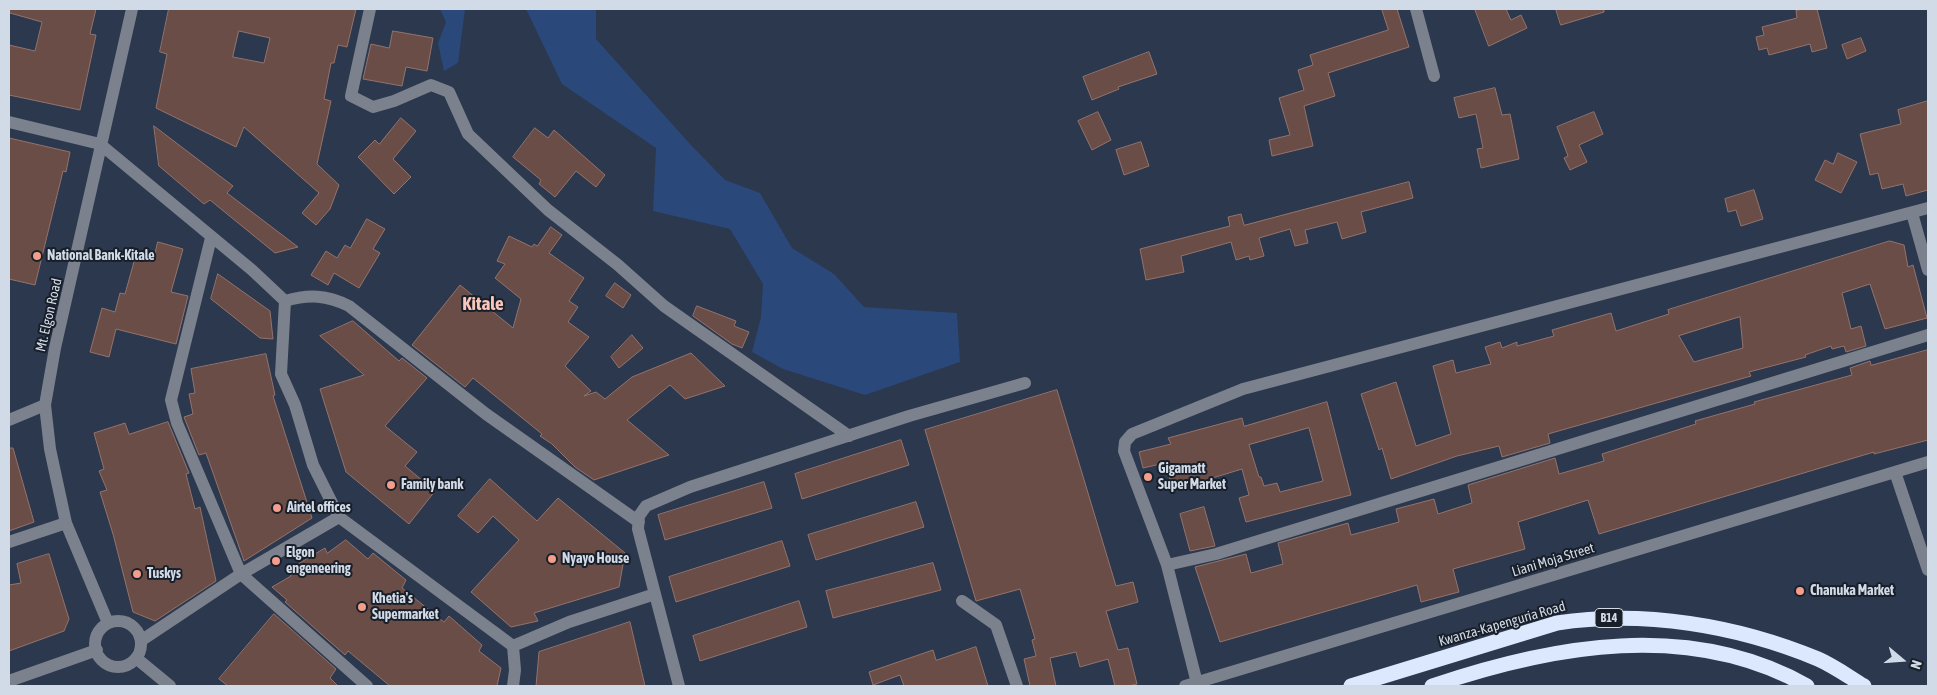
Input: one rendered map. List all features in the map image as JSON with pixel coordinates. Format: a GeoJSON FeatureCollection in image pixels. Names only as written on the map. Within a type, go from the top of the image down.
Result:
{"type":"FeatureCollection","features":[{"type":"Feature","properties":{"kind":"highway","name":"Kwanza-Kapenguria Road"},"geometry":{"type":"LineString","coordinates":[[1350,686],[1557,623],[1587,618],[1625,617],[1706,626],[1744,635],[1819,660],[1864,686]]}},
{"type":"Feature","properties":{"kind":"highway","name":"B14"},"geometry":{"type":"LineString","coordinates":[[1432,686],[1540,655],[1584,648],[1628,645],[1671,646],[1713,652],[1759,665],[1807,686]]}},
{"type":"Feature","properties":{"kind":"street","name":"Mt. Elgon Road"},"geometry":{"type":"LineString","coordinates":[[108,623],[66,523],[50,449],[45,405],[55,348],[74,275],[100,144],[132,9]]}},
{"type":"Feature","properties":{"kind":"street"},"geometry":{"type":"LineString","coordinates":[[370,9],[351,96],[373,108],[431,85],[449,92],[468,134],[548,210],[618,265],[664,306],[849,436]]}},
{"type":"Feature","properties":{"kind":"street"},"geometry":{"type":"LineString","coordinates":[[1416,9],[1434,76]]}},
{"type":"Feature","properties":{"kind":"street"},"geometry":{"type":"LineString","coordinates":[[9,122],[100,144],[211,238],[252,270],[285,301],[281,374],[295,405],[313,465],[339,517],[513,646],[516,670],[513,686]]}},
{"type":"Feature","properties":{"kind":"street"},"geometry":{"type":"LineString","coordinates":[[1191,684],[1167,565],[1124,451],[1125,442],[1132,434],[1243,389],[1928,208]]}},
{"type":"Feature","properties":{"kind":"street"},"geometry":{"type":"LineString","coordinates":[[1912,213],[1928,270]]}},
{"type":"Feature","properties":{"kind":"street"},"geometry":{"type":"LineString","coordinates":[[211,238],[172,400],[177,422],[241,574],[367,686]]}},
{"type":"Feature","properties":{"kind":"street"},"geometry":{"type":"LineString","coordinates":[[285,301],[301,296],[316,296],[333,298],[349,306],[486,414],[638,522]]}},
{"type":"Feature","properties":{"kind":"street"},"geometry":{"type":"LineString","coordinates":[[1167,565],[1216,554],[1928,335]]}},
{"type":"Feature","properties":{"kind":"street"},"geometry":{"type":"LineString","coordinates":[[679,686],[638,529],[639,516],[646,506],[690,487],[849,436],[1025,383]]}},
{"type":"Feature","properties":{"kind":"street"},"geometry":{"type":"LineString","coordinates":[[9,420],[45,405]]}},
{"type":"Feature","properties":{"kind":"street","name":"Liani Moja Street"},"geometry":{"type":"LineString","coordinates":[[1191,684],[1928,462]]}},
{"type":"Feature","properties":{"kind":"street"},"geometry":{"type":"LineString","coordinates":[[1894,472],[1928,570]]}},
{"type":"Feature","properties":{"kind":"street"},"geometry":{"type":"LineString","coordinates":[[142,640],[241,574],[339,517]]}},
{"type":"Feature","properties":{"kind":"street"},"geometry":{"type":"LineString","coordinates":[[9,542],[66,523]]}},
{"type":"Feature","properties":{"kind":"street"},"geometry":{"type":"LineString","coordinates":[[513,646],[570,622],[655,594]]}},
{"type":"Feature","properties":{"kind":"street"},"geometry":{"type":"LineString","coordinates":[[962,601],[996,625],[1017,686]]}},
{"type":"Feature","properties":{"kind":"street"},"geometry":{"type":"LineString","coordinates":[[119,620],[130,623],[142,640],[141,650],[136,658],[126,665],[114,666],[103,660],[97,650],[96,638],[108,623],[119,620]]}},
{"type":"Feature","properties":{"kind":"street"},"geometry":{"type":"LineString","coordinates":[[9,681],[97,650]]}},
{"type":"Feature","properties":{"kind":"street"},"geometry":{"type":"LineString","coordinates":[[136,658],[170,686]]}},
{"type":"Feature","properties":{"kind":"shaded area"},"geometry":{"type":"Polygon","coordinates":[[[440,9],[465,9],[458,63],[444,71],[438,43],[446,22],[440,9]]]}},
{"type":"Feature","properties":{"kind":"shaded area"},"geometry":{"type":"Polygon","coordinates":[[[526,9],[596,9],[596,39],[690,144],[725,180],[760,193],[792,248],[834,274],[864,307],[957,313],[960,362],[865,395],[783,369],[752,352],[761,317],[763,284],[730,229],[653,211],[656,148],[562,84],[526,9]]]}},
{"type":"Feature","properties":{"kind":"building"},"geometry":{"type":"Polygon","coordinates":[[[10,9],[96,9],[90,34],[96,35],[80,110],[9,95],[9,45],[35,51],[42,22],[10,13],[10,9]]]}},
{"type":"Feature","properties":{"kind":"building"},"geometry":{"type":"Polygon","coordinates":[[[169,9],[356,9],[347,47],[338,45],[334,63],[331,63],[324,99],[331,101],[317,164],[339,185],[330,209],[316,225],[302,213],[319,193],[244,127],[236,147],[156,108],[167,54],[160,52],[169,9]],[[239,31],[233,57],[264,63],[270,38],[239,31]]]}},
{"type":"Feature","properties":{"kind":"building"},"geometry":{"type":"Polygon","coordinates":[[[1382,9],[1397,9],[1409,47],[1328,73],[1335,96],[1304,106],[1313,146],[1272,156],[1269,140],[1290,135],[1279,98],[1304,90],[1298,70],[1313,65],[1310,55],[1388,30],[1382,9]]]}},
{"type":"Feature","properties":{"kind":"building"},"geometry":{"type":"Polygon","coordinates":[[[1475,9],[1506,9],[1511,20],[1521,15],[1527,28],[1489,46],[1475,9]]]}},
{"type":"Feature","properties":{"kind":"building"},"geometry":{"type":"Polygon","coordinates":[[[1556,9],[1604,9],[1604,12],[1561,25],[1556,9]]]}},
{"type":"Feature","properties":{"kind":"building"},"geometry":{"type":"Polygon","coordinates":[[[1817,9],[1827,48],[1812,52],[1810,44],[1769,55],[1767,48],[1759,50],[1756,37],[1764,35],[1762,27],[1797,18],[1796,11],[1817,9]]]}},
{"type":"Feature","properties":{"kind":"building"},"geometry":{"type":"Polygon","coordinates":[[[393,31],[433,38],[427,71],[406,67],[402,86],[363,79],[371,44],[389,48],[393,31]]]}},
{"type":"Feature","properties":{"kind":"building"},"geometry":{"type":"Polygon","coordinates":[[[1861,38],[1866,51],[1847,59],[1842,45],[1861,38]]]}},
{"type":"Feature","properties":{"kind":"building"},"geometry":{"type":"Polygon","coordinates":[[[1149,52],[1157,74],[1118,87],[1119,89],[1092,100],[1083,77],[1149,52]]]}},
{"type":"Feature","properties":{"kind":"building"},"geometry":{"type":"Polygon","coordinates":[[[1495,88],[1502,115],[1510,114],[1519,159],[1481,168],[1477,149],[1483,148],[1476,114],[1459,118],[1454,98],[1495,88]]]}},
{"type":"Feature","properties":{"kind":"building"},"geometry":{"type":"Polygon","coordinates":[[[1928,101],[1928,190],[1906,196],[1903,184],[1882,189],[1878,173],[1870,175],[1860,134],[1901,124],[1898,110],[1928,101]]]}},
{"type":"Feature","properties":{"kind":"building"},"geometry":{"type":"Polygon","coordinates":[[[1098,112],[1111,140],[1092,150],[1078,121],[1098,112]]]}},
{"type":"Feature","properties":{"kind":"building"},"geometry":{"type":"Polygon","coordinates":[[[1594,112],[1603,134],[1579,145],[1587,162],[1570,170],[1564,158],[1568,156],[1557,127],[1594,112]]]}},
{"type":"Feature","properties":{"kind":"building"},"geometry":{"type":"Polygon","coordinates":[[[401,118],[416,131],[393,159],[411,177],[394,194],[358,157],[375,140],[379,144],[401,118]]]}},
{"type":"Feature","properties":{"kind":"building"},"geometry":{"type":"Polygon","coordinates":[[[154,126],[233,186],[227,193],[298,247],[275,253],[210,200],[204,204],[159,166],[154,126]]]}},
{"type":"Feature","properties":{"kind":"building"},"geometry":{"type":"Polygon","coordinates":[[[535,128],[548,138],[554,130],[605,175],[596,187],[576,171],[555,197],[539,184],[541,180],[513,157],[535,128]]]}},
{"type":"Feature","properties":{"kind":"building"},"geometry":{"type":"Polygon","coordinates":[[[9,138],[70,152],[66,172],[63,171],[35,285],[9,279],[9,138]]]}},
{"type":"Feature","properties":{"kind":"building"},"geometry":{"type":"Polygon","coordinates":[[[1141,142],[1149,166],[1124,175],[1116,150],[1141,142]]]}},
{"type":"Feature","properties":{"kind":"building"},"geometry":{"type":"Polygon","coordinates":[[[1838,153],[1857,162],[1841,193],[1815,180],[1825,160],[1833,164],[1838,153]]]}},
{"type":"Feature","properties":{"kind":"building"},"geometry":{"type":"Polygon","coordinates":[[[1409,182],[1413,198],[1361,212],[1366,232],[1342,239],[1337,222],[1305,230],[1308,243],[1295,246],[1290,229],[1259,238],[1264,256],[1250,260],[1249,256],[1236,260],[1231,242],[1181,256],[1184,272],[1146,280],[1140,249],[1230,226],[1228,217],[1241,214],[1244,225],[1409,182]]]}},
{"type":"Feature","properties":{"kind":"building"},"geometry":{"type":"Polygon","coordinates":[[[1754,190],[1763,219],[1741,226],[1736,210],[1728,212],[1725,199],[1754,190]]]}},
{"type":"Feature","properties":{"kind":"building"},"geometry":{"type":"Polygon","coordinates":[[[367,219],[385,229],[373,249],[380,253],[359,288],[334,273],[328,285],[311,275],[326,251],[337,258],[345,245],[350,248],[367,219]]]}},
{"type":"Feature","properties":{"kind":"building"},"geometry":{"type":"Polygon","coordinates":[[[551,227],[562,235],[549,253],[584,278],[569,301],[578,307],[568,322],[589,337],[565,366],[591,391],[584,396],[596,392],[605,399],[632,377],[691,353],[725,386],[685,399],[670,385],[627,420],[669,455],[594,480],[575,467],[552,444],[540,436],[542,434],[473,378],[465,387],[412,345],[460,285],[513,328],[521,299],[495,278],[505,264],[497,261],[509,236],[532,247],[534,244],[537,246],[551,227]]]}},
{"type":"Feature","properties":{"kind":"building"},"geometry":{"type":"Polygon","coordinates":[[[1890,241],[1904,245],[1908,267],[1913,265],[1927,318],[1885,329],[1870,284],[1842,293],[1851,329],[1861,326],[1866,346],[1846,352],[1844,346],[1832,349],[1831,346],[1805,355],[1806,357],[1749,372],[1751,376],[1548,434],[1550,443],[1502,457],[1499,446],[1457,456],[1391,479],[1382,448],[1379,450],[1361,394],[1396,382],[1416,446],[1451,434],[1433,366],[1453,360],[1456,373],[1491,364],[1485,347],[1500,342],[1502,348],[1517,342],[1517,346],[1554,336],[1552,330],[1611,313],[1616,331],[1669,314],[1668,310],[1890,241]],[[1740,317],[1679,336],[1694,362],[1743,348],[1740,317]]]}},
{"type":"Feature","properties":{"kind":"building"},"geometry":{"type":"Polygon","coordinates":[[[158,242],[183,249],[171,292],[188,296],[176,344],[116,329],[109,357],[90,352],[102,308],[115,312],[120,293],[125,294],[137,251],[154,256],[158,242]]]}},
{"type":"Feature","properties":{"kind":"building"},"geometry":{"type":"Polygon","coordinates":[[[218,274],[270,311],[273,339],[260,338],[211,299],[218,274]]]}},
{"type":"Feature","properties":{"kind":"building"},"geometry":{"type":"Polygon","coordinates":[[[615,283],[631,295],[623,308],[606,296],[615,283]]]}},
{"type":"Feature","properties":{"kind":"building"},"geometry":{"type":"Polygon","coordinates":[[[697,306],[736,321],[734,326],[749,332],[742,348],[732,344],[693,316],[697,306]]]}},
{"type":"Feature","properties":{"kind":"building"},"geometry":{"type":"Polygon","coordinates":[[[353,321],[399,361],[402,358],[427,378],[385,426],[417,452],[405,466],[435,491],[409,524],[346,472],[320,389],[364,375],[320,336],[353,321]]]}},
{"type":"Feature","properties":{"kind":"building"},"geometry":{"type":"Polygon","coordinates":[[[632,335],[643,348],[619,368],[611,357],[632,335]]]}},
{"type":"Feature","properties":{"kind":"building"},"geometry":{"type":"Polygon","coordinates":[[[1928,350],[1928,440],[1874,454],[1874,452],[1599,534],[1588,500],[1518,522],[1525,549],[1453,569],[1459,592],[1421,602],[1417,585],[1220,642],[1195,567],[1246,554],[1251,573],[1283,564],[1278,543],[1348,523],[1351,535],[1399,522],[1396,509],[1434,499],[1438,514],[1472,503],[1468,485],[1555,458],[1559,474],[1604,461],[1602,454],[1696,424],[1695,421],[1755,404],[1754,402],[1852,375],[1850,368],[1870,361],[1871,365],[1928,350]]]}},
{"type":"Feature","properties":{"kind":"building"},"geometry":{"type":"Polygon","coordinates":[[[266,354],[275,395],[273,396],[312,518],[244,561],[206,453],[199,455],[184,417],[193,414],[189,394],[195,393],[191,369],[266,354]]]}},
{"type":"Feature","properties":{"kind":"building"},"geometry":{"type":"Polygon","coordinates":[[[1057,390],[1116,586],[1133,582],[1138,602],[1106,611],[1118,650],[1128,648],[1137,684],[1115,686],[1108,659],[1080,667],[1076,652],[1050,658],[1056,686],[1030,686],[1024,659],[1036,656],[1032,640],[1035,639],[1020,589],[976,601],[925,430],[1057,390]]]}},
{"type":"Feature","properties":{"kind":"building"},"geometry":{"type":"Polygon","coordinates":[[[1327,402],[1351,495],[1246,522],[1239,498],[1249,495],[1242,469],[1173,490],[1165,463],[1143,468],[1139,452],[1171,444],[1168,438],[1242,418],[1244,426],[1327,402]],[[1309,428],[1249,445],[1259,477],[1261,477],[1264,486],[1277,483],[1280,492],[1323,481],[1309,428]]]}},
{"type":"Feature","properties":{"kind":"building"},"geometry":{"type":"Polygon","coordinates":[[[168,422],[189,473],[186,474],[195,509],[200,507],[216,581],[155,621],[133,612],[100,492],[107,490],[99,471],[104,469],[94,433],[125,423],[129,434],[168,422]]]}},
{"type":"Feature","properties":{"kind":"building"},"geometry":{"type":"Polygon","coordinates":[[[901,440],[909,465],[802,499],[795,474],[901,440]]]}},
{"type":"Feature","properties":{"kind":"building"},"geometry":{"type":"Polygon","coordinates":[[[9,448],[13,448],[34,522],[9,531],[9,448]]]}},
{"type":"Feature","properties":{"kind":"building"},"geometry":{"type":"Polygon","coordinates":[[[490,479],[537,521],[558,498],[625,553],[619,587],[534,613],[538,621],[511,627],[471,592],[519,540],[493,516],[478,533],[458,516],[490,479]]]}},
{"type":"Feature","properties":{"kind":"building"},"geometry":{"type":"Polygon","coordinates":[[[764,482],[772,508],[665,540],[658,515],[764,482]]]}},
{"type":"Feature","properties":{"kind":"building"},"geometry":{"type":"Polygon","coordinates":[[[916,502],[924,527],[816,560],[808,535],[916,502]]]}},
{"type":"Feature","properties":{"kind":"building"},"geometry":{"type":"Polygon","coordinates":[[[1204,507],[1215,546],[1190,551],[1180,514],[1204,507]]]}},
{"type":"Feature","properties":{"kind":"building","name":"Khetia's Supermarket"},"geometry":{"type":"Polygon","coordinates":[[[346,540],[368,559],[373,553],[406,580],[402,588],[444,622],[449,616],[482,645],[479,651],[501,668],[497,686],[390,686],[348,651],[345,655],[285,602],[287,600],[272,587],[291,576],[288,570],[325,548],[327,553],[346,540]]]}},
{"type":"Feature","properties":{"kind":"building"},"geometry":{"type":"Polygon","coordinates":[[[782,541],[790,566],[676,602],[669,577],[782,541]]]}},
{"type":"Feature","properties":{"kind":"building"},"geometry":{"type":"Polygon","coordinates":[[[49,554],[69,619],[64,631],[9,651],[9,585],[21,583],[17,564],[49,554]]]}},
{"type":"Feature","properties":{"kind":"building"},"geometry":{"type":"Polygon","coordinates":[[[933,563],[941,590],[833,618],[826,591],[933,563]]]}},
{"type":"Feature","properties":{"kind":"building"},"geometry":{"type":"Polygon","coordinates":[[[799,601],[807,627],[700,661],[693,636],[799,601]]]}},
{"type":"Feature","properties":{"kind":"building"},"geometry":{"type":"Polygon","coordinates":[[[274,614],[336,669],[330,678],[338,686],[228,686],[219,679],[274,614]]]}},
{"type":"Feature","properties":{"kind":"building"},"geometry":{"type":"Polygon","coordinates":[[[630,622],[645,686],[536,686],[539,652],[630,622]]]}},
{"type":"Feature","properties":{"kind":"building"},"geometry":{"type":"Polygon","coordinates":[[[976,647],[988,686],[904,686],[900,675],[873,685],[869,672],[933,650],[936,660],[976,647]]]}},
{"type":"Feature","properties":{"kind":"place","name":"National Bank-Kitale"},"geometry":{"type":"Point","coordinates":[37,256]}},
{"type":"Feature","properties":{"kind":"place","name":"Gigamatt Super Market"},"geometry":{"type":"Point","coordinates":[1148,477]}},
{"type":"Feature","properties":{"kind":"place","name":"Family bank"},"geometry":{"type":"Point","coordinates":[391,485]}},
{"type":"Feature","properties":{"kind":"place","name":"Airtel offices"},"geometry":{"type":"Point","coordinates":[277,508]}},
{"type":"Feature","properties":{"kind":"place","name":"Nyayo House"},"geometry":{"type":"Point","coordinates":[552,559]}},
{"type":"Feature","properties":{"kind":"place","name":"Elgon engeneering"},"geometry":{"type":"Point","coordinates":[276,561]}},
{"type":"Feature","properties":{"kind":"place","name":"Tuskys"},"geometry":{"type":"Point","coordinates":[137,574]}},
{"type":"Feature","properties":{"kind":"place","name":"Chanuka Market"},"geometry":{"type":"Point","coordinates":[1800,591]}},
{"type":"Feature","properties":{"kind":"place","name":"Khetia's Supermarket"},"geometry":{"type":"Point","coordinates":[362,607]}},
{"type":"Feature","properties":{"kind":"district","name":"Kitale"},"geometry":{"type":"Point","coordinates":[483,304]}}]}
